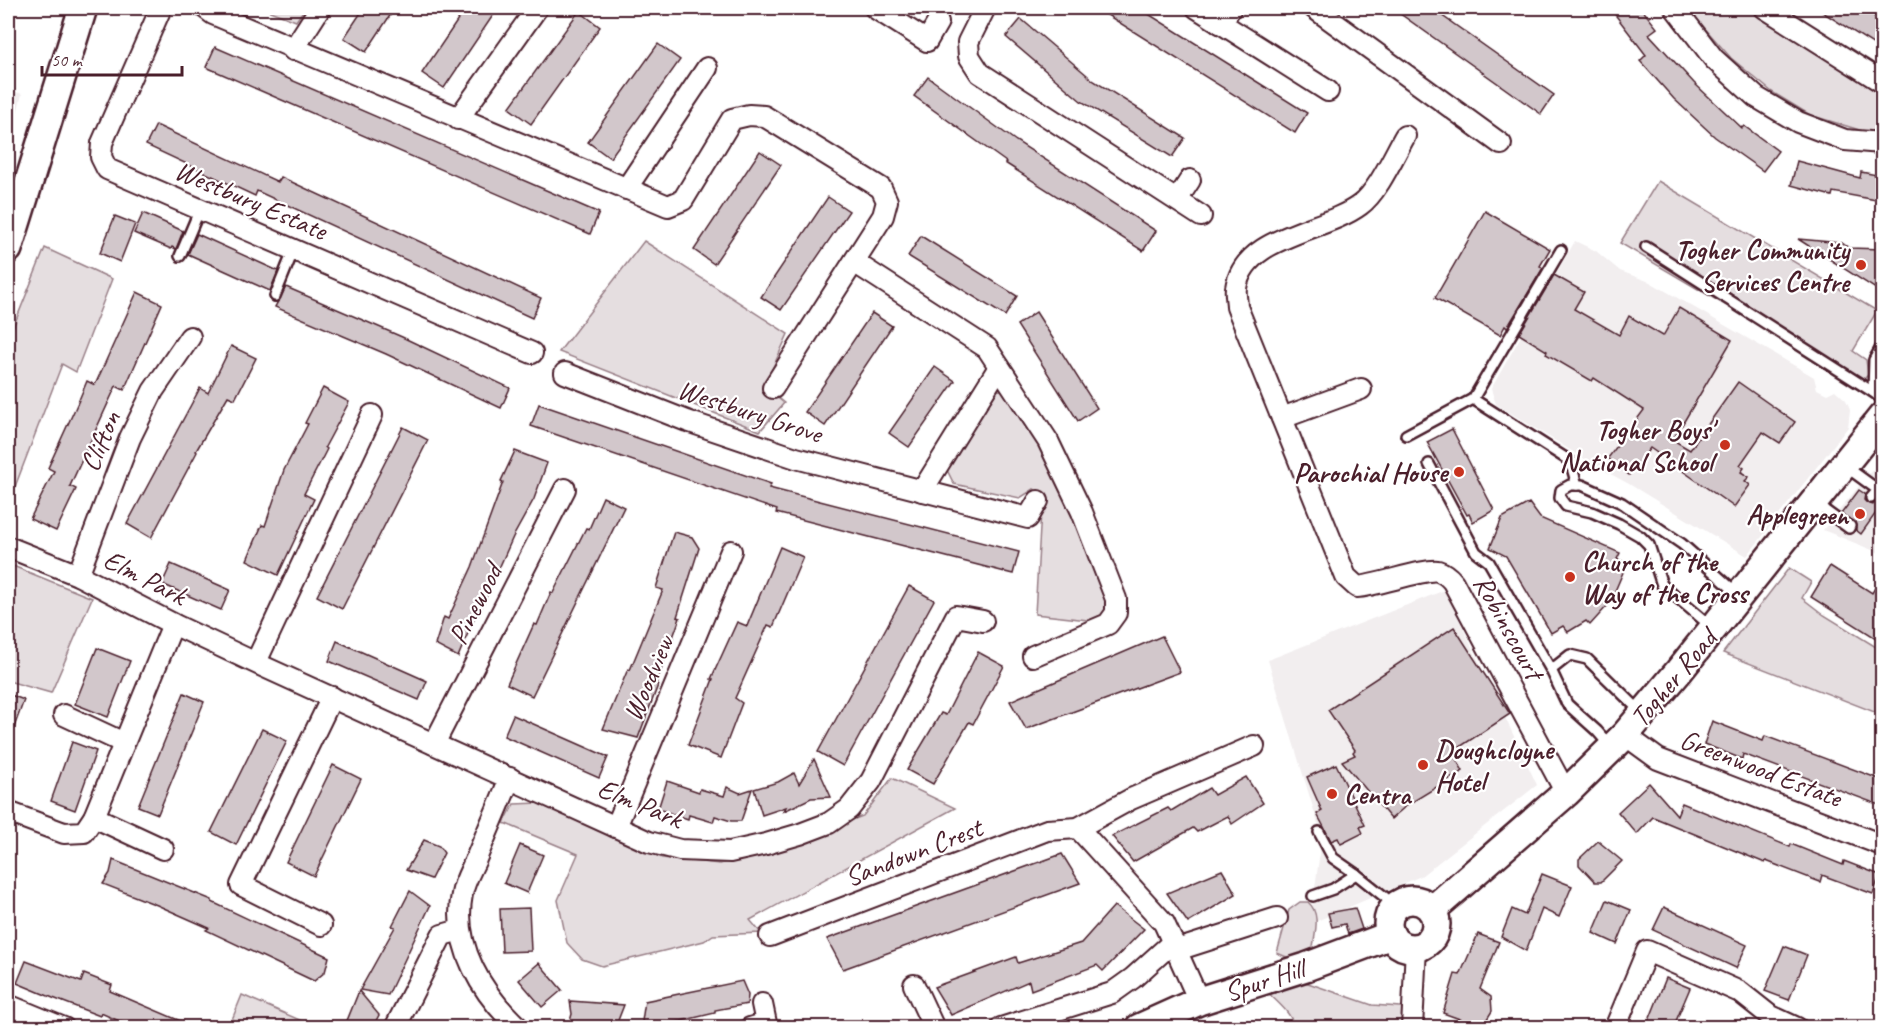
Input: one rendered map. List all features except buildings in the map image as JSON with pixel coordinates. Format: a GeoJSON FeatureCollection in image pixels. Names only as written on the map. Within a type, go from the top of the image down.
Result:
{"type":"FeatureCollection","features":[{"type":"Feature","properties":{"kind":"street"},"geometry":{"type":"LineString","coordinates":[[8,249],[83,8]]}},
{"type":"Feature","properties":{"kind":"street","name":"Westbury Estate"},"geometry":{"type":"LineString","coordinates":[[161,8],[102,143],[101,157],[107,169],[532,353]]}},
{"type":"Feature","properties":{"kind":"street"},"geometry":{"type":"LineString","coordinates":[[205,8],[213,14],[293,50],[626,189],[707,68]]}},
{"type":"Feature","properties":{"kind":"street"},"geometry":{"type":"LineString","coordinates":[[293,50],[320,8]]}},
{"type":"Feature","properties":{"kind":"street"},"geometry":{"type":"LineString","coordinates":[[458,119],[537,8]]}},
{"type":"Feature","properties":{"kind":"street"},"geometry":{"type":"LineString","coordinates":[[875,8],[927,41],[939,22]]}},
{"type":"Feature","properties":{"kind":"street"},"geometry":{"type":"LineString","coordinates":[[985,8],[968,42],[969,56],[980,72],[1202,216]]}},
{"type":"Feature","properties":{"kind":"street"},"geometry":{"type":"LineString","coordinates":[[1197,8],[1225,15],[1328,91]]}},
{"type":"Feature","properties":{"kind":"street"},"geometry":{"type":"LineString","coordinates":[[1314,8],[1501,144]]}},
{"type":"Feature","properties":{"kind":"street"},"geometry":{"type":"LineString","coordinates":[[1675,8],[1714,59],[1756,97],[1798,122],[1845,140],[1882,143]]}},
{"type":"Feature","properties":{"kind":"street"},"geometry":{"type":"LineString","coordinates":[[1765,8],[1882,82]]}},
{"type":"Feature","properties":{"kind":"street","name":"Westbury Grove"},"geometry":{"type":"LineString","coordinates":[[626,189],[668,206],[683,200],[732,119],[749,115],[764,116],[881,188],[887,201],[883,216],[773,388]]}},
{"type":"Feature","properties":{"kind":"street","name":"Robinscourt"},"geometry":{"type":"LineString","coordinates":[[1405,136],[1380,182],[1361,205],[1258,251],[1244,268],[1236,288],[1237,307],[1346,577],[1357,587],[1435,570],[1446,574],[1453,582],[1566,793]]}},
{"type":"Feature","properties":{"kind":"street"},"geometry":{"type":"LineString","coordinates":[[1177,200],[1190,180]]}},
{"type":"Feature","properties":{"kind":"street"},"geometry":{"type":"LineString","coordinates":[[854,262],[987,348],[1048,441],[1082,512],[1116,599],[1116,613],[1108,624],[1033,656]]}},
{"type":"Feature","properties":{"kind":"street","name":"Clifton"},"geometry":{"type":"LineString","coordinates":[[78,575],[130,438],[153,391],[190,337]]}},
{"type":"Feature","properties":{"kind":"street"},"geometry":{"type":"LineString","coordinates":[[922,491],[999,367]]}},
{"type":"Feature","properties":{"kind":"street","name":"Westbury Grove"},"geometry":{"type":"LineString","coordinates":[[565,373],[687,421],[774,451],[1028,518],[1038,501]]}},
{"type":"Feature","properties":{"kind":"street"},"geometry":{"type":"LineString","coordinates":[[1282,418],[1361,389]]}},
{"type":"Feature","properties":{"kind":"street","name":"Togher Road"},"geometry":{"type":"LineString","coordinates":[[1432,910],[1566,793],[1643,714],[1844,465],[1878,404]]}},
{"type":"Feature","properties":{"kind":"street"},"geometry":{"type":"LineString","coordinates":[[256,662],[372,415]]}},
{"type":"Feature","properties":{"kind":"street","name":"Pinewood"},"geometry":{"type":"LineString","coordinates":[[434,744],[565,489]]}},
{"type":"Feature","properties":{"kind":"street","name":"Elm Park"},"geometry":{"type":"LineString","coordinates":[[8,547],[78,575],[173,624],[649,842],[680,850],[730,852],[766,844],[829,823],[849,809],[871,781],[956,616],[983,621]]}},
{"type":"Feature","properties":{"kind":"street","name":"Woodview"},"geometry":{"type":"LineString","coordinates":[[616,827],[731,551]]}},
{"type":"Feature","properties":{"kind":"street"},"geometry":{"type":"LineString","coordinates":[[8,813],[64,833],[84,832],[94,817],[173,624]]}},
{"type":"Feature","properties":{"kind":"street"},"geometry":{"type":"LineString","coordinates":[[321,925],[241,885],[332,697]]}},
{"type":"Feature","properties":{"kind":"street"},"geometry":{"type":"LineString","coordinates":[[64,715],[124,743]]}},
{"type":"Feature","properties":{"kind":"street","name":"Greenwood Estate"},"geometry":{"type":"LineString","coordinates":[[1618,742],[1882,845]]}},
{"type":"Feature","properties":{"kind":"street","name":"Sandown Crest"},"geometry":{"type":"LineString","coordinates":[[770,936],[1047,830],[1078,828],[1131,799],[1254,746]]}},
{"type":"Feature","properties":{"kind":"street"},"geometry":{"type":"LineString","coordinates":[[510,778],[462,892],[460,930],[467,954],[481,985],[505,1015],[519,1028]]}},
{"type":"Feature","properties":{"kind":"street"},"geometry":{"type":"LineString","coordinates":[[94,817],[163,849]]}},
{"type":"Feature","properties":{"kind":"street"},"geometry":{"type":"LineString","coordinates":[[1078,828],[1164,923],[1199,1001]]}},
{"type":"Feature","properties":{"kind":"street"},"geometry":{"type":"LineString","coordinates":[[1411,900],[1419,901],[1432,910],[1436,925],[1434,933],[1424,945],[1416,947],[1402,945],[1391,935],[1388,920],[1396,906],[1411,900]]}},
{"type":"Feature","properties":{"kind":"street"},"geometry":{"type":"LineString","coordinates":[[1001,1028],[1112,993],[1175,946],[1277,918]]}},
{"type":"Feature","properties":{"kind":"street"},"geometry":{"type":"LineString","coordinates":[[395,1028],[442,935],[460,930]]}},
{"type":"Feature","properties":{"kind":"street","name":"Spur Hill"},"geometry":{"type":"LineString","coordinates":[[1139,1028],[1199,1001],[1306,967],[1391,935]]}},
{"type":"Feature","properties":{"kind":"street"},"geometry":{"type":"LineString","coordinates":[[1412,1028],[1416,947]]}},
{"type":"Feature","properties":{"kind":"street"},"geometry":{"type":"LineString","coordinates":[[1615,1028],[1647,951],[1740,992],[1769,1015],[1797,1028]]}},
{"type":"Feature","properties":{"kind":"street"},"geometry":{"type":"LineString","coordinates":[[914,985],[934,1028]]}},
{"type":"Feature","properties":{"kind":"street"},"geometry":{"type":"LineString","coordinates":[[750,1028],[766,1023],[762,1004]]}},
{"type":"Feature","properties":{"kind":"street"},"geometry":{"type":"LineString","coordinates":[[8,1005],[64,1028]]}},
{"type":"Feature","properties":{"kind":"lane"},"geometry":{"type":"LineString","coordinates":[[180,256],[201,209]]}},
{"type":"Feature","properties":{"kind":"lane"},"geometry":{"type":"LineString","coordinates":[[1646,247],[1878,404]]}},
{"type":"Feature","properties":{"kind":"lane"},"geometry":{"type":"LineString","coordinates":[[275,296],[294,249]]}},
{"type":"Feature","properties":{"kind":"lane"},"geometry":{"type":"LineString","coordinates":[[1406,435],[1473,399],[1561,250]]}},
{"type":"Feature","properties":{"kind":"lane"},"geometry":{"type":"LineString","coordinates":[[1878,404],[1874,360],[1882,346]]}},
{"type":"Feature","properties":{"kind":"lane"},"geometry":{"type":"LineString","coordinates":[[1473,399],[1570,461],[1576,485]]}},
{"type":"Feature","properties":{"kind":"lane"},"geometry":{"type":"LineString","coordinates":[[1878,404],[1882,399]]}},
{"type":"Feature","properties":{"kind":"lane"},"geometry":{"type":"LineString","coordinates":[[1429,464],[1476,552],[1489,562],[1551,670],[1567,704],[1597,731],[1618,742]]}},
{"type":"Feature","properties":{"kind":"lane"},"geometry":{"type":"LineString","coordinates":[[1844,465],[1878,490],[1871,498]]}},
{"type":"Feature","properties":{"kind":"lane"},"geometry":{"type":"LineString","coordinates":[[1714,628],[1662,585],[1649,545],[1640,536],[1592,512],[1566,506],[1560,498],[1561,490],[1570,485],[1582,485],[1622,503],[1674,538],[1740,596]]}},
{"type":"Feature","properties":{"kind":"lane"},"geometry":{"type":"LineString","coordinates":[[1815,502],[1849,528],[1850,526]]}},
{"type":"Feature","properties":{"kind":"lane"},"geometry":{"type":"LineString","coordinates":[[1551,670],[1570,655],[1587,659],[1643,714]]}},
{"type":"Feature","properties":{"kind":"lane"},"geometry":{"type":"LineString","coordinates":[[1319,832],[1333,858],[1396,906]]}},
{"type":"Feature","properties":{"kind":"lane"},"geometry":{"type":"LineString","coordinates":[[1313,896],[1333,889],[1356,874]]}},
{"type":"Feature","properties":{"kind":"shaded area"},"geometry":{"type":"Polygon","coordinates":[[[262,8],[305,8],[296,21],[262,8]]]}},
{"type":"Feature","properties":{"kind":"shaded area"},"geometry":{"type":"Polygon","coordinates":[[[1687,8],[1745,8],[1882,95],[1882,133],[1873,134],[1810,115],[1772,92],[1731,58],[1687,8]]]}},
{"type":"Feature","properties":{"kind":"shaded area"},"geometry":{"type":"Polygon","coordinates":[[[8,89],[22,94],[8,150],[8,89]]]}},
{"type":"Feature","properties":{"kind":"shaded area"},"geometry":{"type":"Polygon","coordinates":[[[1658,181],[1877,311],[1853,351],[1866,360],[1868,375],[1855,388],[1825,364],[1620,243],[1658,181]]]}},
{"type":"Feature","properties":{"kind":"shaded area"},"geometry":{"type":"Polygon","coordinates":[[[644,241],[788,334],[764,387],[784,403],[760,431],[559,352],[644,241]]]}},
{"type":"Feature","properties":{"kind":"shaded area"},"geometry":{"type":"Polygon","coordinates":[[[1575,241],[1596,251],[1620,271],[1650,282],[1814,377],[1817,389],[1827,394],[1835,390],[1846,400],[1850,409],[1848,427],[1747,556],[1496,404],[1491,389],[1575,241]]]}},
{"type":"Feature","properties":{"kind":"shaded area"},"geometry":{"type":"Polygon","coordinates":[[[45,248],[112,279],[76,372],[62,364],[8,505],[8,340],[45,248]]]}},
{"type":"Feature","properties":{"kind":"shaded area"},"geometry":{"type":"Polygon","coordinates":[[[998,390],[1008,391],[1046,444],[1111,601],[1110,611],[1097,621],[1035,614],[1042,494],[1034,489],[1020,498],[954,484],[946,468],[998,390]]]}},
{"type":"Feature","properties":{"kind":"shaded area"},"geometry":{"type":"Polygon","coordinates":[[[1873,469],[1882,476],[1882,554],[1823,530],[1873,469]]]}},
{"type":"Feature","properties":{"kind":"shaded area"},"geometry":{"type":"Polygon","coordinates":[[[8,564],[92,598],[51,693],[8,681],[8,564]]]}},
{"type":"Feature","properties":{"kind":"shaded area"},"geometry":{"type":"Polygon","coordinates":[[[1789,568],[1811,582],[1802,598],[1824,615],[1876,647],[1882,648],[1882,715],[1723,653],[1789,568]]]}},
{"type":"Feature","properties":{"kind":"shaded area"},"geometry":{"type":"Polygon","coordinates":[[[1445,590],[1537,785],[1421,876],[1310,924],[1322,837],[1268,660],[1445,590]]]}},
{"type":"Feature","properties":{"kind":"shaded area"},"geometry":{"type":"Polygon","coordinates":[[[892,778],[955,808],[750,920],[761,933],[713,935],[704,941],[602,966],[582,959],[567,943],[558,900],[578,854],[504,823],[514,804],[540,803],[662,858],[720,864],[779,848],[863,816],[892,778]]]}},
{"type":"Feature","properties":{"kind":"shaded area"},"geometry":{"type":"Polygon","coordinates":[[[1300,902],[1308,902],[1313,907],[1316,927],[1312,956],[1296,961],[1277,953],[1289,910],[1300,902]]]}},
{"type":"Feature","properties":{"kind":"shaded area"},"geometry":{"type":"Polygon","coordinates":[[[1305,982],[1372,1005],[1414,1008],[1410,1027],[1294,1027],[1287,1012],[1266,991],[1305,982]]]}},
{"type":"Feature","properties":{"kind":"shaded area"},"geometry":{"type":"Polygon","coordinates":[[[242,995],[309,1024],[307,1027],[229,1027],[242,995]]]}},
{"type":"Feature","properties":{"kind":"place","name":"Togher Community Services Centre"},"geometry":{"type":"Point","coordinates":[1861,265]}},
{"type":"Feature","properties":{"kind":"place","name":"Togher Boys' National School"},"geometry":{"type":"Point","coordinates":[1725,445]}},
{"type":"Feature","properties":{"kind":"place","name":"Parochial House"},"geometry":{"type":"Point","coordinates":[1459,472]}},
{"type":"Feature","properties":{"kind":"place","name":"Applegreen"},"geometry":{"type":"Point","coordinates":[1860,514]}},
{"type":"Feature","properties":{"kind":"place","name":"Church of the Way of the Cross"},"geometry":{"type":"Point","coordinates":[1570,577]}},
{"type":"Feature","properties":{"kind":"place","name":"Doughcloyne Hotel"},"geometry":{"type":"Point","coordinates":[1423,765]}},
{"type":"Feature","properties":{"kind":"place","name":"Centra"},"geometry":{"type":"Point","coordinates":[1332,794]}}]}
